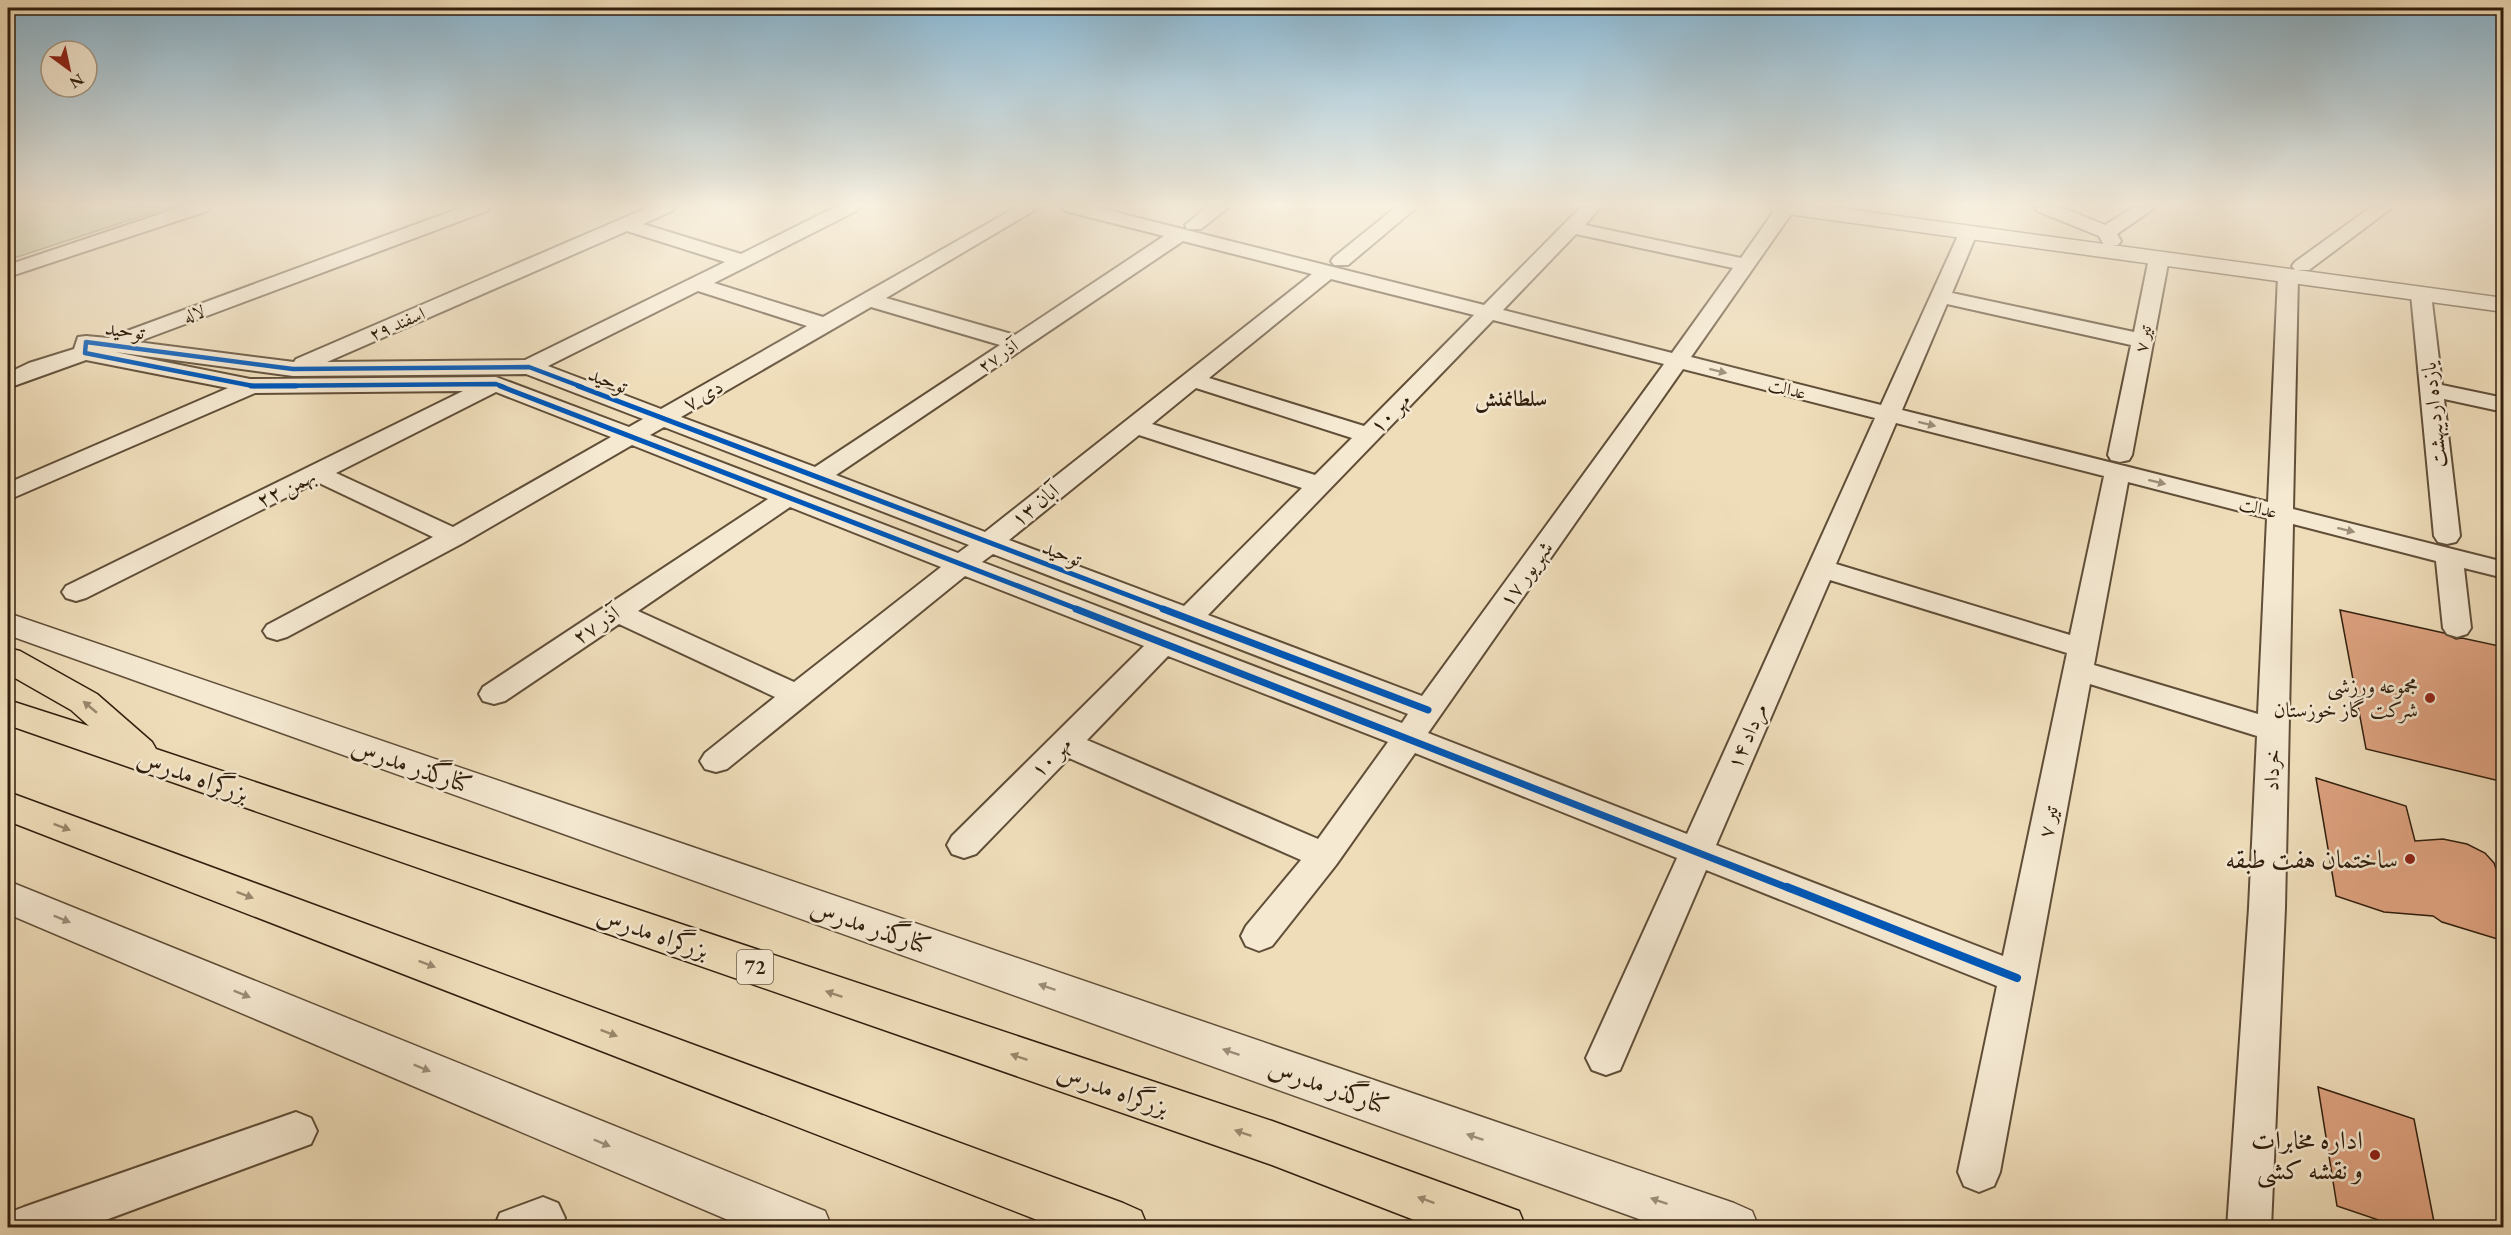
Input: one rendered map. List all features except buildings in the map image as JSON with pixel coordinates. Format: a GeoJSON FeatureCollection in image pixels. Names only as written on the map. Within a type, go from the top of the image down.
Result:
{"type":"FeatureCollection","features":[{"type":"Feature","properties":{"kind":"highway"},"geometry":{"type":"LineString","coordinates":[[8,659],[84,702],[149,760]]}},
{"type":"Feature","properties":{"kind":"highway","name":"بزرگراه مدرس"},"geometry":{"type":"LineString","coordinates":[[8,712],[1261,1139],[1501,1227]]}},
{"type":"Feature","properties":{"kind":"highway"},"geometry":{"type":"LineString","coordinates":[[8,806],[1123,1227]]}},
{"type":"Feature","properties":{"kind":"street"},"geometry":{"type":"LineString","coordinates":[[8,271],[27,265]]}},
{"type":"Feature","properties":{"kind":"street","name":"لاله"},"geometry":{"type":"LineString","coordinates":[[8,381],[304,265]]}},
{"type":"Feature","properties":{"kind":"street","name":"لاله"},"geometry":{"type":"LineString","coordinates":[[8,365],[94,346],[321,265]]}},
{"type":"Feature","properties":{"kind":"street","name":"۲۹ اسفند"},"geometry":{"type":"LineString","coordinates":[[254,386],[535,265]]}},
{"type":"Feature","properties":{"kind":"street"},"geometry":{"type":"LineString","coordinates":[[529,367],[736,265]]}},
{"type":"Feature","properties":{"kind":"street","name":"۷ دی"},"geometry":{"type":"LineString","coordinates":[[277,632],[454,537],[931,265]]}},
{"type":"Feature","properties":{"kind":"street","name":"۲۷ آذر"},"geometry":{"type":"LineString","coordinates":[[817,477],[1135,265]]}},
{"type":"Feature","properties":{"kind":"street","name":"عدالت"},"geometry":{"type":"LineString","coordinates":[[1325,265],[2448,546],[2504,570]]}},
{"type":"Feature","properties":{"kind":"street","name":"۱۳ آبان"},"geometry":{"type":"LineString","coordinates":[[716,761],[1337,265]]}},
{"type":"Feature","properties":{"kind":"street","name":"۱۰ مهر"},"geometry":{"type":"LineString","coordinates":[[1188,618],[1536,265]]}},
{"type":"Feature","properties":{"kind":"street","name":"۱۷ شهریور"},"geometry":{"type":"LineString","coordinates":[[1258,936],[1324,856],[1746,265]]}},
{"type":"Feature","properties":{"kind":"street","name":"۱۴ مرداد"},"geometry":{"type":"LineString","coordinates":[[1606,1058],[1955,265]]}},
{"type":"Feature","properties":{"kind":"street","name":"۷ تیر"},"geometry":{"type":"LineString","coordinates":[[1979,1172],[2158,265]]}},
{"type":"Feature","properties":{"kind":"street"},"geometry":{"type":"LineString","coordinates":[[2228,265],[2504,292]]}},
{"type":"Feature","properties":{"kind":"street"},"geometry":{"type":"LineString","coordinates":[[2261,265],[2421,294],[2504,305]]}},
{"type":"Feature","properties":{"kind":"street"},"geometry":{"type":"LineString","coordinates":[[2295,271],[2304,265]]}},
{"type":"Feature","properties":{"kind":"street","name":"خرداد"},"geometry":{"type":"LineString","coordinates":[[2249,1227],[2267,908],[2280,504],[2295,271]]}},
{"type":"Feature","properties":{"kind":"street"},"geometry":{"type":"LineString","coordinates":[[697,284],[825,325]]}},
{"type":"Feature","properties":{"kind":"street","name":"یازده اردیبهشت"},"geometry":{"type":"LineString","coordinates":[[2421,294],[2457,628]]}},
{"type":"Feature","properties":{"kind":"street"},"geometry":{"type":"LineString","coordinates":[[1941,297],[2143,341]]}},
{"type":"Feature","properties":{"kind":"street"},"geometry":{"type":"LineString","coordinates":[[870,300],[1018,343]]}},
{"type":"Feature","properties":{"kind":"street","name":"توحید"},"geometry":{"type":"LineString","coordinates":[[94,346],[293,369],[529,367],[1428,710]]}},
{"type":"Feature","properties":{"kind":"street","name":"توحید"},"geometry":{"type":"LineString","coordinates":[[94,346],[254,386],[496,384],[1409,738],[2017,978]]}},
{"type":"Feature","properties":{"kind":"street"},"geometry":{"type":"LineString","coordinates":[[1192,381],[1368,435]]}},
{"type":"Feature","properties":{"kind":"street","name":"۲۲ بهمن"},"geometry":{"type":"LineString","coordinates":[[76,592],[496,384]]}},
{"type":"Feature","properties":{"kind":"street"},"geometry":{"type":"LineString","coordinates":[[8,492],[254,386]]}},
{"type":"Feature","properties":{"kind":"street"},"geometry":{"type":"LineString","coordinates":[[2431,389],[2504,405]]}},
{"type":"Feature","properties":{"kind":"street"},"geometry":{"type":"LineString","coordinates":[[1135,426],[1319,485]]}},
{"type":"Feature","properties":{"kind":"street"},"geometry":{"type":"LineString","coordinates":[[317,473],[454,537]]}},
{"type":"Feature","properties":{"kind":"street","name":"۲۷ آذر"},"geometry":{"type":"LineString","coordinates":[[494,694],[788,497]]}},
{"type":"Feature","properties":{"kind":"street","name":"عدالت"},"geometry":{"type":"LineString","coordinates":[[2448,546],[2504,550]]}},
{"type":"Feature","properties":{"kind":"street"},"geometry":{"type":"LineString","coordinates":[[1821,568],[2273,730]]}},
{"type":"Feature","properties":{"kind":"street"},"geometry":{"type":"LineString","coordinates":[[616,612],[798,696]]}},
{"type":"Feature","properties":{"kind":"street","name":"کنارگذر مدرس"},"geometry":{"type":"LineString","coordinates":[[8,624],[1734,1227]]}},
{"type":"Feature","properties":{"kind":"street","name":"۱۰ مهر"},"geometry":{"type":"LineString","coordinates":[[964,845],[1164,643]]}},
{"type":"Feature","properties":{"kind":"street"},"geometry":{"type":"LineString","coordinates":[[1065,743],[1324,856]]}},
{"type":"Feature","properties":{"kind":"street"},"geometry":{"type":"LineString","coordinates":[[8,897],[807,1227]]}},
{"type":"Feature","properties":{"kind":"street"},"geometry":{"type":"LineString","coordinates":[[24,1227],[296,1131]]}},
{"type":"Feature","properties":{"kind":"cycle path"},"geometry":{"type":"LineString","coordinates":[[1428,710],[529,367],[293,369],[86,342],[85,353],[253,386],[496,384],[1409,738],[2017,978]]}},
{"type":"Feature","properties":{"kind":"place","name":"مجموعه ورزشی شرکت گاز خوزستان"},"geometry":{"type":"Point","coordinates":[2430,698]}},
{"type":"Feature","properties":{"kind":"place","name":"ساختمان هفت طبقه"},"geometry":{"type":"Point","coordinates":[2410,859]}},
{"type":"Feature","properties":{"kind":"place","name":"اداره مخابرات و نقشه کشی"},"geometry":{"type":"Point","coordinates":[2375,1155]}},
{"type":"Feature","properties":{"kind":"district","name":"سلطانمنش"},"geometry":{"type":"Point","coordinates":[1511,398]}}]}
